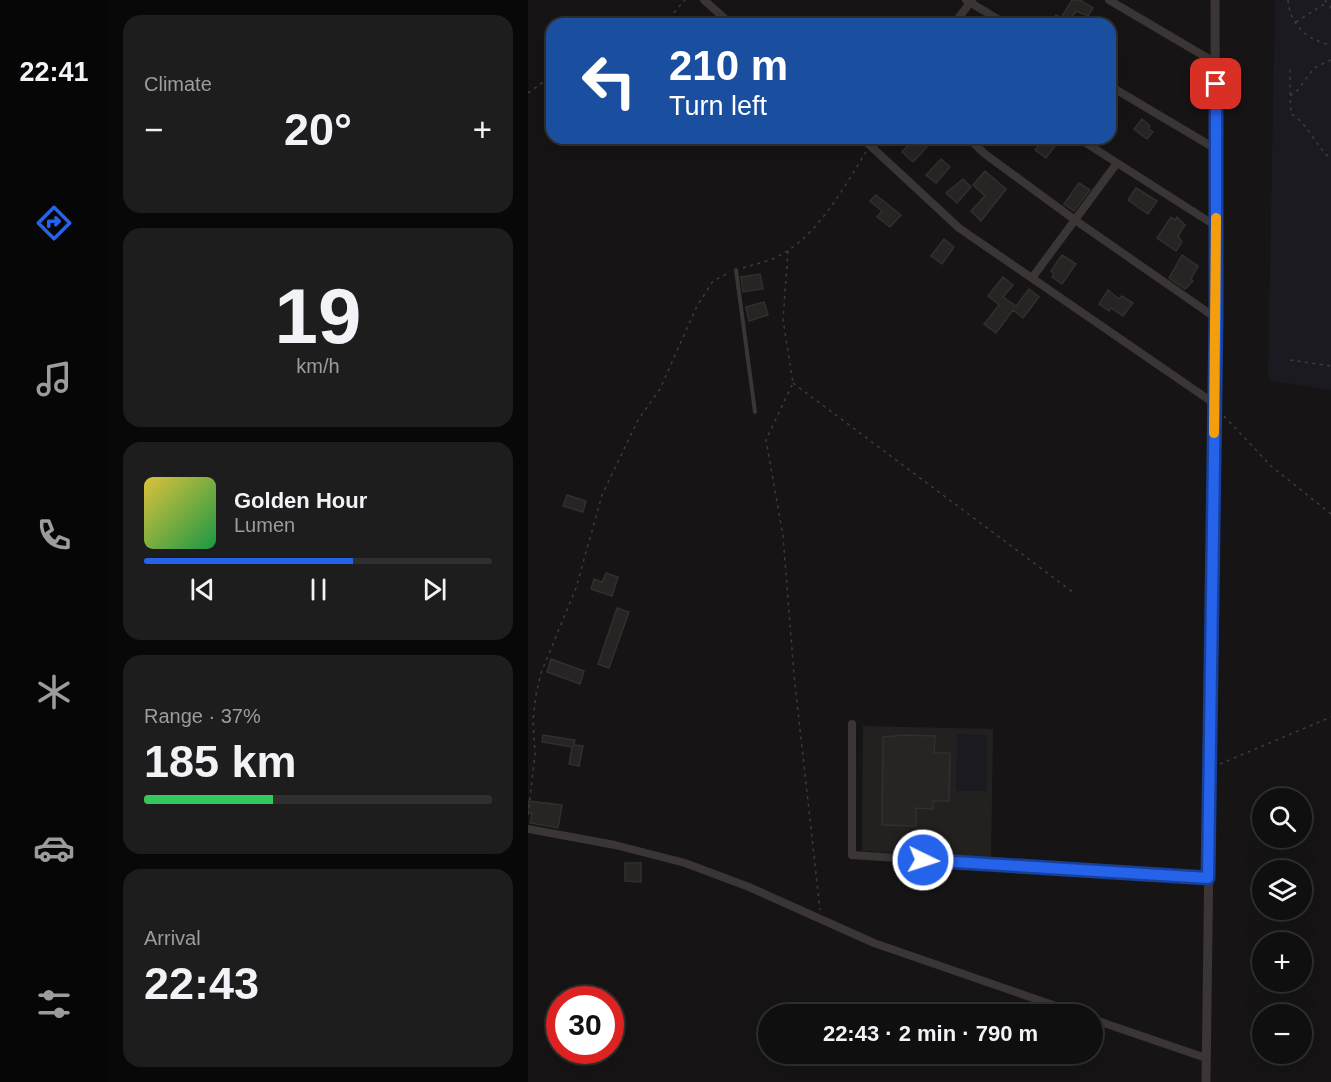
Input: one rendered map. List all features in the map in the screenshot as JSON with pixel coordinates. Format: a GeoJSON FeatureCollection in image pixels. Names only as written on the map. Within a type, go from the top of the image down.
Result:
{"type":"FeatureCollection","features":[{"type":"Feature","properties":{"kind":"street"},"geometry":{"type":"LineString","coordinates":[[704,0],[724,18]]}},
{"type":"Feature","properties":{"kind":"street"},"geometry":{"type":"LineString","coordinates":[[1109,0],[1216,63]]}},
{"type":"Feature","properties":{"kind":"street"},"geometry":{"type":"LineString","coordinates":[[1206,1082],[1208,769],[1216,318],[1215,0]]}},
{"type":"Feature","properties":{"kind":"street"},"geometry":{"type":"LineString","coordinates":[[958,18],[970,1],[997,18]]}},
{"type":"Feature","properties":{"kind":"street"},"geometry":{"type":"LineString","coordinates":[[1116,90],[1216,149]]}},
{"type":"Feature","properties":{"kind":"street"},"geometry":{"type":"LineString","coordinates":[[974,144],[1075,220],[1216,318]]}},
{"type":"Feature","properties":{"kind":"street"},"geometry":{"type":"LineString","coordinates":[[1087,144],[1216,226]]}},
{"type":"Feature","properties":{"kind":"street"},"geometry":{"type":"LineString","coordinates":[[870,145],[959,228],[1215,404]]}},
{"type":"Feature","properties":{"kind":"street"},"geometry":{"type":"LineString","coordinates":[[1032,278],[1117,163]]}},
{"type":"Feature","properties":{"kind":"street"},"geometry":{"type":"LineString","coordinates":[[852,724],[852,855],[1208,878]]}},
{"type":"Feature","properties":{"kind":"street"},"geometry":{"type":"LineString","coordinates":[[528,829],[615,845],[685,862],[748,887],[874,943],[1050,1004]]}},
{"type":"Feature","properties":{"kind":"street"},"geometry":{"type":"LineString","coordinates":[[1103,1022],[1206,1058]]}},
{"type":"Feature","properties":{"kind":"lane"},"geometry":{"type":"LineString","coordinates":[[736,270],[755,412]]}},
{"type":"Feature","properties":{"kind":"path"},"geometry":{"type":"LineString","coordinates":[[669,18],[685,0]]}},
{"type":"Feature","properties":{"kind":"path"},"geometry":{"type":"LineString","coordinates":[[1288,0],[1295,23],[1305,35],[1319,43],[1331,45]]}},
{"type":"Feature","properties":{"kind":"path"},"geometry":{"type":"LineString","coordinates":[[1295,23],[1325,1],[1331,8]]}},
{"type":"Feature","properties":{"kind":"path"},"geometry":{"type":"LineString","coordinates":[[1290,96],[1297,91],[1314,68],[1331,60]]}},
{"type":"Feature","properties":{"kind":"path"},"geometry":{"type":"LineString","coordinates":[[1290,66],[1291,114],[1298,118],[1316,145],[1331,159]]}},
{"type":"Feature","properties":{"kind":"path"},"geometry":{"type":"LineString","coordinates":[[528,93],[546,80]]}},
{"type":"Feature","properties":{"kind":"path"},"geometry":{"type":"LineString","coordinates":[[528,815],[535,755],[533,720],[541,673],[576,588],[603,495],[638,420],[660,389],[697,306],[712,281],[736,270],[772,260],[788,249],[828,214],[870,145]]}},
{"type":"Feature","properties":{"kind":"path"},"geometry":{"type":"LineString","coordinates":[[788,249],[783,320],[793,383],[766,440],[783,536],[793,665],[821,920]]}},
{"type":"Feature","properties":{"kind":"path"},"geometry":{"type":"LineString","coordinates":[[1290,360],[1331,366]]}},
{"type":"Feature","properties":{"kind":"path"},"geometry":{"type":"LineString","coordinates":[[793,383],[1074,593]]}},
{"type":"Feature","properties":{"kind":"path"},"geometry":{"type":"LineString","coordinates":[[1215,404],[1233,428],[1271,466],[1331,514]]}},
{"type":"Feature","properties":{"kind":"path"},"geometry":{"type":"LineString","coordinates":[[1208,769],[1331,717]]}},
{"type":"Feature","properties":{"kind":"shaded area"},"geometry":{"type":"Polygon","coordinates":[[[1275,0],[1331,0],[1331,390],[1272,381],[1268,375],[1275,0]]]}},
{"type":"Feature","properties":{"kind":"shaded area"},"geometry":{"type":"Polygon","coordinates":[[[863,726],[993,729],[991,858],[862,851],[863,726]]]}},
{"type":"Feature","properties":{"kind":"shaded area"},"geometry":{"type":"Polygon","coordinates":[[[957,734],[987,735],[987,791],[956,791],[957,734]]]}},
{"type":"Feature","properties":{"kind":"building"},"geometry":{"type":"Polygon","coordinates":[[[1072,0],[1080,0],[1093,8],[1088,16],[1076,11],[1071,18],[1061,18],[1072,0]]]}},
{"type":"Feature","properties":{"kind":"building"},"geometry":{"type":"Polygon","coordinates":[[[1142,119],[1153,132],[1147,139],[1134,129],[1142,119]]]}},
{"type":"Feature","properties":{"kind":"building"},"geometry":{"type":"Polygon","coordinates":[[[909,144],[923,144],[927,147],[913,162],[902,152],[909,144]]]}},
{"type":"Feature","properties":{"kind":"building"},"geometry":{"type":"Polygon","coordinates":[[[1040,144],[1056,144],[1046,158],[1035,150],[1040,144]]]}},
{"type":"Feature","properties":{"kind":"building"},"geometry":{"type":"Polygon","coordinates":[[[941,159],[950,167],[936,183],[926,175],[941,159]]]}},
{"type":"Feature","properties":{"kind":"building"},"geometry":{"type":"Polygon","coordinates":[[[985,171],[1006,189],[981,221],[971,211],[985,196],[973,185],[985,171]]]}},
{"type":"Feature","properties":{"kind":"building"},"geometry":{"type":"Polygon","coordinates":[[[963,179],[971,187],[957,203],[946,193],[963,179]]]}},
{"type":"Feature","properties":{"kind":"building"},"geometry":{"type":"Polygon","coordinates":[[[1079,183],[1090,190],[1074,211],[1064,204],[1079,183]]]}},
{"type":"Feature","properties":{"kind":"building"},"geometry":{"type":"Polygon","coordinates":[[[1136,188],[1157,201],[1148,214],[1128,200],[1136,188]]]}},
{"type":"Feature","properties":{"kind":"building"},"geometry":{"type":"Polygon","coordinates":[[[876,195],[901,215],[890,227],[877,217],[882,211],[870,201],[876,195]]]}},
{"type":"Feature","properties":{"kind":"building"},"geometry":{"type":"Polygon","coordinates":[[[1171,217],[1175,220],[1177,217],[1185,225],[1178,236],[1182,242],[1176,251],[1157,238],[1171,217]]]}},
{"type":"Feature","properties":{"kind":"building"},"geometry":{"type":"Polygon","coordinates":[[[944,239],[954,247],[942,264],[931,256],[944,239]]]}},
{"type":"Feature","properties":{"kind":"building"},"geometry":{"type":"Polygon","coordinates":[[[1062,255],[1076,264],[1062,284],[1052,277],[1054,274],[1051,271],[1062,255]]]}},
{"type":"Feature","properties":{"kind":"building"},"geometry":{"type":"Polygon","coordinates":[[[1182,255],[1198,266],[1191,279],[1193,281],[1185,289],[1169,278],[1182,255]]]}},
{"type":"Feature","properties":{"kind":"building"},"geometry":{"type":"Polygon","coordinates":[[[760,274],[763,289],[743,292],[741,277],[760,274]]]}},
{"type":"Feature","properties":{"kind":"building"},"geometry":{"type":"Polygon","coordinates":[[[1003,277],[1013,285],[1003,297],[1016,306],[1029,289],[1039,297],[1023,318],[1013,310],[996,333],[984,324],[999,305],[988,296],[1003,277]]]}},
{"type":"Feature","properties":{"kind":"building"},"geometry":{"type":"Polygon","coordinates":[[[1108,290],[1119,299],[1122,296],[1133,303],[1123,316],[1099,304],[1108,290]]]}},
{"type":"Feature","properties":{"kind":"building"},"geometry":{"type":"Polygon","coordinates":[[[764,302],[768,315],[749,321],[746,307],[764,302]]]}},
{"type":"Feature","properties":{"kind":"building"},"geometry":{"type":"Polygon","coordinates":[[[567,495],[586,501],[583,512],[563,506],[567,495]]]}},
{"type":"Feature","properties":{"kind":"building"},"geometry":{"type":"Polygon","coordinates":[[[606,573],[618,577],[612,596],[591,589],[594,579],[602,582],[606,573]]]}},
{"type":"Feature","properties":{"kind":"building"},"geometry":{"type":"Polygon","coordinates":[[[617,608],[629,612],[609,668],[598,664],[617,608]]]}},
{"type":"Feature","properties":{"kind":"building"},"geometry":{"type":"Polygon","coordinates":[[[551,659],[584,671],[580,684],[547,672],[551,659]]]}},
{"type":"Feature","properties":{"kind":"building"},"geometry":{"type":"Polygon","coordinates":[[[543,735],[575,740],[574,745],[583,746],[579,766],[569,764],[572,747],[542,742],[543,735]]]}},
{"type":"Feature","properties":{"kind":"building"},"geometry":{"type":"Polygon","coordinates":[[[935,736],[934,753],[950,753],[949,801],[933,801],[933,809],[916,808],[916,826],[882,825],[883,737],[935,736]]]}},
{"type":"Feature","properties":{"kind":"building"},"geometry":{"type":"Polygon","coordinates":[[[528,801],[562,805],[558,828],[530,823],[532,813],[528,813],[528,801]]]}},
{"type":"Feature","properties":{"kind":"building"},"geometry":{"type":"Polygon","coordinates":[[[625,863],[641,863],[641,882],[625,881],[625,863]]]}},
{"type":"Feature","properties":{"kind":"slow traffic"},"geometry":{"type":"LineString","coordinates":[[1214,433],[1216,218]]}},
{"type":"Feature","properties":{"kind":"route"},"geometry":{"type":"LineString","coordinates":[[923,860],[1208,878],[1216,318],[1216,84]]}}]}
